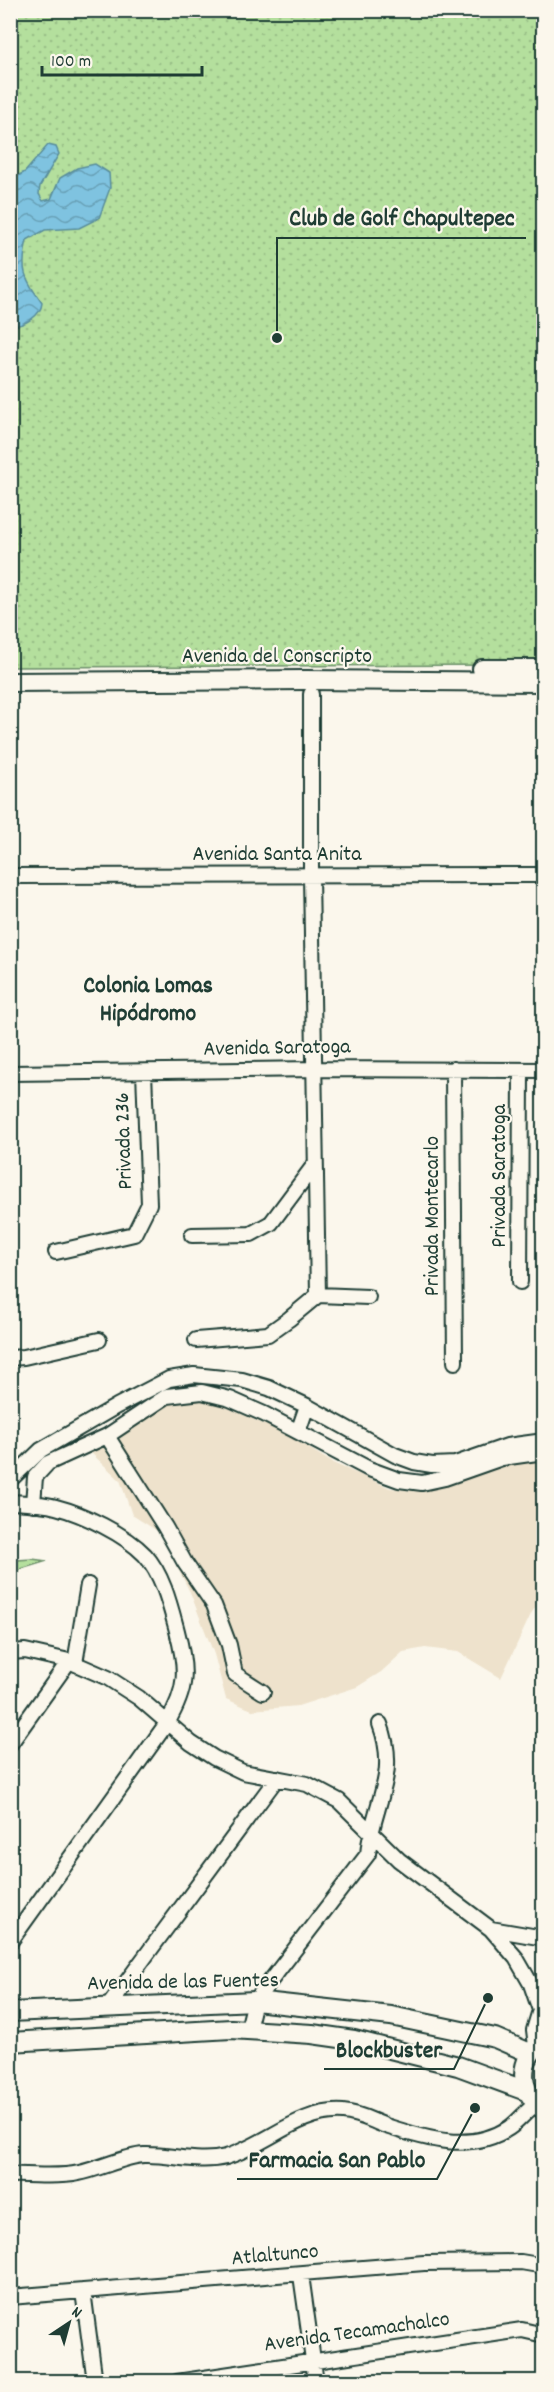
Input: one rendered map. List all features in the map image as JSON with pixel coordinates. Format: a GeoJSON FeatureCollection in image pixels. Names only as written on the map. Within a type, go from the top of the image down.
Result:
{"type":"FeatureCollection","features":[{"type":"Feature","properties":{"kind":"main road","name":"Avenida del Conscripto"},"geometry":{"type":"LineString","coordinates":[[10,672],[543,669]]}},
{"type":"Feature","properties":{"kind":"main road","name":"Avenida del Conscripto"},"geometry":{"type":"LineString","coordinates":[[10,682],[543,682]]}},
{"type":"Feature","properties":{"kind":"main road","name":"Avenida de las Fuentes"},"geometry":{"type":"LineString","coordinates":[[10,2012],[255,2001],[391,2016],[536,2047]]}},
{"type":"Feature","properties":{"kind":"main road"},"geometry":{"type":"LineString","coordinates":[[10,2042],[248,2029],[312,2034],[354,2040],[458,2066],[535,2102]]}},
{"type":"Feature","properties":{"kind":"main road"},"geometry":{"type":"LineString","coordinates":[[535,2102],[523,2076],[536,2047]]}},
{"type":"Feature","properties":{"kind":"street"},"geometry":{"type":"LineString","coordinates":[[311,694],[311,876],[318,1295]]}},
{"type":"Feature","properties":{"kind":"street","name":"Avenida Santa Anita"},"geometry":{"type":"LineString","coordinates":[[10,876],[543,875]]}},
{"type":"Feature","properties":{"kind":"street","name":"Privada Montecarlo"},"geometry":{"type":"LineString","coordinates":[[453,1069],[455,1362]]}},
{"type":"Feature","properties":{"kind":"street","name":"Avenida Saratoga"},"geometry":{"type":"LineString","coordinates":[[10,1073],[543,1070]]}},
{"type":"Feature","properties":{"kind":"street","name":"Privada Saratoga"},"geometry":{"type":"LineString","coordinates":[[520,1282],[521,1071]]}},
{"type":"Feature","properties":{"kind":"street","name":"Privada 236"},"geometry":{"type":"LineString","coordinates":[[56,1252],[134,1234],[149,1204],[144,1072]]}},
{"type":"Feature","properties":{"kind":"street"},"geometry":{"type":"LineString","coordinates":[[192,1235],[251,1234],[270,1223],[315,1164]]}},
{"type":"Feature","properties":{"kind":"street"},"geometry":{"type":"LineString","coordinates":[[196,1340],[268,1334],[318,1295],[368,1297]]}},
{"type":"Feature","properties":{"kind":"street"},"geometry":{"type":"LineString","coordinates":[[10,1358],[99,1340]]}},
{"type":"Feature","properties":{"kind":"street"},"geometry":{"type":"LineString","coordinates":[[10,1480],[41,1450],[117,1406],[169,1379],[194,1375],[243,1380],[269,1389],[308,1406],[395,1455],[414,1462],[432,1465],[455,1464],[507,1446],[543,1441]]}},
{"type":"Feature","properties":{"kind":"street"},"geometry":{"type":"LineString","coordinates":[[33,1504],[33,1485],[39,1470],[48,1463],[106,1436],[166,1396],[202,1392],[230,1400],[369,1468],[399,1480],[422,1483],[445,1478],[502,1458],[543,1452]]}},
{"type":"Feature","properties":{"kind":"street"},"geometry":{"type":"LineString","coordinates":[[117,1406],[126,1423]]}},
{"type":"Feature","properties":{"kind":"street"},"geometry":{"type":"LineString","coordinates":[[298,1432],[308,1406]]}},
{"type":"Feature","properties":{"kind":"street"},"geometry":{"type":"LineString","coordinates":[[106,1436],[165,1527],[185,1563],[214,1605],[229,1645],[235,1674],[262,1692]]}},
{"type":"Feature","properties":{"kind":"street"},"geometry":{"type":"LineString","coordinates":[[10,1502],[55,1506],[92,1520],[145,1555],[160,1580],[183,1656],[184,1678],[180,1701],[167,1722],[10,1942]]}},
{"type":"Feature","properties":{"kind":"street"},"geometry":{"type":"LineString","coordinates":[[10,1744],[72,1662],[88,1586]]}},
{"type":"Feature","properties":{"kind":"street"},"geometry":{"type":"LineString","coordinates":[[10,1652],[25,1651],[72,1662],[116,1683],[139,1698],[191,1743],[214,1758],[243,1772],[307,1784],[339,1801],[409,1868],[490,1929],[516,1958],[531,1984],[542,2012],[534,2030],[536,2047]]}},
{"type":"Feature","properties":{"kind":"street"},"geometry":{"type":"LineString","coordinates":[[248,2029],[255,2001],[368,1854],[370,1832],[382,1797],[388,1768],[387,1743],[380,1724]]}},
{"type":"Feature","properties":{"kind":"street"},"geometry":{"type":"LineString","coordinates":[[108,2007],[277,1778]]}},
{"type":"Feature","properties":{"kind":"street"},"geometry":{"type":"LineString","coordinates":[[490,1929],[543,1938]]}},
{"type":"Feature","properties":{"kind":"street"},"geometry":{"type":"LineString","coordinates":[[10,2175],[76,2174],[144,2155],[186,2159],[225,2157],[309,2118],[326,2113],[344,2112],[363,2116],[437,2141],[480,2141],[496,2136],[511,2127],[535,2102]]}},
{"type":"Feature","properties":{"kind":"street","name":"Atlaltunco"},"geometry":{"type":"LineString","coordinates":[[10,2297],[301,2275],[424,2263],[521,2262],[543,2266]]}},
{"type":"Feature","properties":{"kind":"street"},"geometry":{"type":"LineString","coordinates":[[301,2275],[316,2382]]}},
{"type":"Feature","properties":{"kind":"street"},"geometry":{"type":"LineString","coordinates":[[83,2291],[95,2382]]}},
{"type":"Feature","properties":{"kind":"street","name":"Avenida Tecamachalco"},"geometry":{"type":"LineString","coordinates":[[177,2382],[522,2330],[543,2335]]}},
{"type":"Feature","properties":{"kind":"shaded area"},"geometry":{"type":"Polygon","coordinates":[[[208,1399],[284,1433],[333,1463],[390,1488],[415,1491],[523,1459],[543,1456],[543,1598],[532,1612],[501,1678],[458,1652],[425,1648],[403,1652],[381,1672],[357,1687],[298,1706],[252,1710],[226,1699],[214,1654],[190,1592],[159,1532],[132,1515],[120,1480],[90,1452],[114,1440],[120,1431],[164,1401],[208,1399]]]}},
{"type":"Feature","properties":{"kind":"green space"},"geometry":{"type":"Polygon","coordinates":[[[11,11],[543,11],[543,665],[11,667],[11,11]]]}},
{"type":"Feature","properties":{"kind":"green space"},"geometry":{"type":"Polygon","coordinates":[[[17,1560],[47,1561],[21,1569],[11,1581],[11,1563],[17,1560]]]}},
{"type":"Feature","properties":{"kind":"water"},"geometry":{"type":"Polygon","coordinates":[[[48,145],[56,147],[59,154],[40,186],[39,194],[43,201],[51,199],[60,178],[77,168],[95,164],[109,173],[110,188],[99,218],[79,228],[45,230],[27,240],[24,259],[25,273],[42,303],[39,312],[31,319],[11,326],[11,179],[25,172],[48,145]]]}},
{"type":"Feature","properties":{"kind":"place","name":"Club de Golf Chapultepec"},"geometry":{"type":"Point","coordinates":[277,338]}},
{"type":"Feature","properties":{"kind":"place","name":"Blockbuster"},"geometry":{"type":"Point","coordinates":[488,1998]}},
{"type":"Feature","properties":{"kind":"place","name":"Farmacia San Pablo"},"geometry":{"type":"Point","coordinates":[475,2108]}},
{"type":"Feature","properties":{"kind":"district","name":"Colonia Lomas Hipódromo"},"geometry":{"type":"Point","coordinates":[148,1001]}}]}
